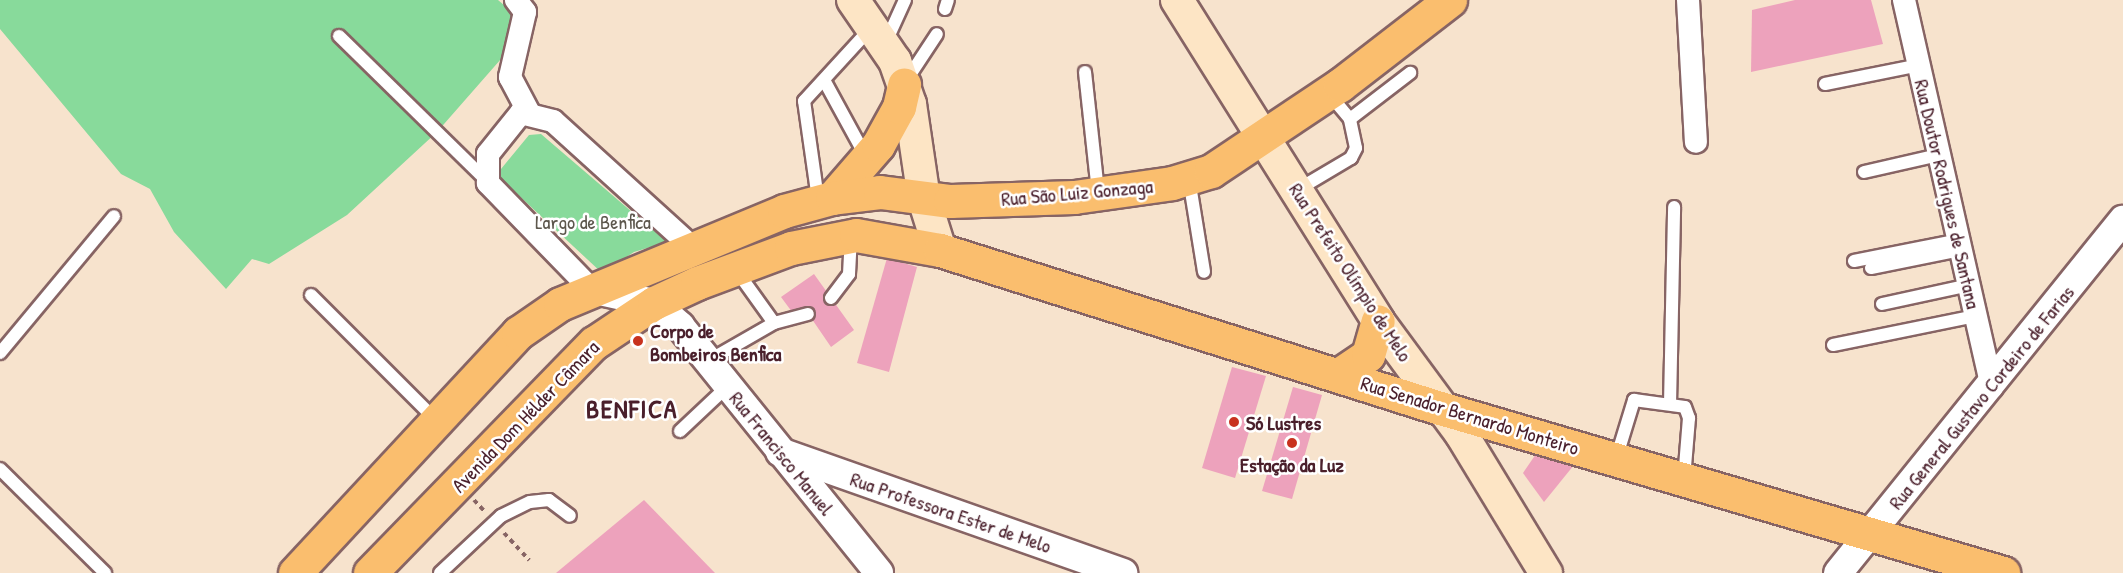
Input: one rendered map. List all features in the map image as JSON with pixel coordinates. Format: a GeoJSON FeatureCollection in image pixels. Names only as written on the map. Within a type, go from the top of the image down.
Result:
{"type":"FeatureCollection","features":[{"type":"Feature","properties":{"kind":"main road"},"geometry":{"type":"LineString","coordinates":[[853,0],[878,36],[903,85],[924,199],[940,250]]}},
{"type":"Feature","properties":{"kind":"main road","name":"Rua Prefeito Olímpio de Melo"},"geometry":{"type":"LineString","coordinates":[[1177,0],[1378,321],[1440,408],[1546,573]]}},
{"type":"Feature","properties":{"kind":"main road","name":"Rua São Luiz Gonzaga"},"geometry":{"type":"LineString","coordinates":[[693,248],[825,200],[880,192],[924,199],[1098,193],[1188,178],[1211,171],[1328,93],[1450,0]]}},
{"type":"Feature","properties":{"kind":"main road"},"geometry":{"type":"LineString","coordinates":[[825,200],[867,159],[891,123],[903,85]]}},
{"type":"Feature","properties":{"kind":"main road","name":"Avenida Dom Hélder Câmara"},"geometry":{"type":"LineString","coordinates":[[381,569],[594,343],[654,303],[791,248],[851,235],[940,250]]}},
{"type":"Feature","properties":{"kind":"main road"},"geometry":{"type":"LineString","coordinates":[[295,573],[435,419],[518,333],[591,289],[693,248]]}},
{"type":"Feature","properties":{"kind":"main road","name":"Rua Senador Bernardo Monteiro"},"geometry":{"type":"LineString","coordinates":[[940,250],[1340,374],[1440,408],[1866,536],[2003,573]]}},
{"type":"Feature","properties":{"kind":"main road"},"geometry":{"type":"LineString","coordinates":[[1340,374],[1368,355],[1378,321]]}},
{"type":"Feature","properties":{"kind":"street"},"geometry":{"type":"LineString","coordinates":[[516,0],[525,12],[510,77],[529,112]]}},
{"type":"Feature","properties":{"kind":"street"},"geometry":{"type":"LineString","coordinates":[[1688,0],[1696,142]]}},
{"type":"Feature","properties":{"kind":"street","name":"Rua Doutor Rodrigues de Santana"},"geometry":{"type":"LineString","coordinates":[[1904,0],[1992,387]]}},
{"type":"Feature","properties":{"kind":"street"},"geometry":{"type":"LineString","coordinates":[[654,303],[591,289],[488,183],[488,153],[514,116],[529,112],[553,122],[693,248]]}},
{"type":"Feature","properties":{"kind":"street","name":"Rua General Gustavo Cordeiro de Farias"},"geometry":{"type":"LineString","coordinates":[[1838,573],[1866,536],[1992,387],[2123,220]]}},
{"type":"Feature","properties":{"kind":"street","name":"Rua Francisco Manuel"},"geometry":{"type":"LineString","coordinates":[[654,303],[708,361],[879,573]]}},
{"type":"Feature","properties":{"kind":"street","name":"Rua Professora Ester de Melo"},"geometry":{"type":"LineString","coordinates":[[780,452],[1123,573]]}},
{"type":"Feature","properties":{"kind":"lane"},"geometry":{"type":"LineString","coordinates":[[825,200],[804,101],[824,80],[878,36],[905,0]]}},
{"type":"Feature","properties":{"kind":"lane"},"geometry":{"type":"LineString","coordinates":[[903,85],[937,34]]}},
{"type":"Feature","properties":{"kind":"lane"},"geometry":{"type":"LineString","coordinates":[[339,36],[488,183]]}},
{"type":"Feature","properties":{"kind":"lane"},"geometry":{"type":"LineString","coordinates":[[1825,84],[1919,65]]}},
{"type":"Feature","properties":{"kind":"lane"},"geometry":{"type":"LineString","coordinates":[[1085,72],[1098,193]]}},
{"type":"Feature","properties":{"kind":"lane"},"geometry":{"type":"LineString","coordinates":[[1350,119],[1410,73]]}},
{"type":"Feature","properties":{"kind":"lane"},"geometry":{"type":"LineString","coordinates":[[824,80],[867,159]]}},
{"type":"Feature","properties":{"kind":"lane"},"geometry":{"type":"LineString","coordinates":[[1297,190],[1351,158],[1356,142],[1350,119],[1328,93]]}},
{"type":"Feature","properties":{"kind":"lane"},"geometry":{"type":"LineString","coordinates":[[1864,172],[1939,154]]}},
{"type":"Feature","properties":{"kind":"lane"},"geometry":{"type":"LineString","coordinates":[[1188,178],[1204,272]]}},
{"type":"Feature","properties":{"kind":"lane"},"geometry":{"type":"LineString","coordinates":[[1670,404],[1674,207]]}},
{"type":"Feature","properties":{"kind":"lane"},"geometry":{"type":"LineString","coordinates":[[0,352],[114,216]]}},
{"type":"Feature","properties":{"kind":"lane"},"geometry":{"type":"LineString","coordinates":[[831,298],[849,274],[851,235]]}},
{"type":"Feature","properties":{"kind":"lane"},"geometry":{"type":"LineString","coordinates":[[1854,261],[1960,245]]}},
{"type":"Feature","properties":{"kind":"lane"},"geometry":{"type":"LineString","coordinates":[[1871,268],[1960,245]]}},
{"type":"Feature","properties":{"kind":"lane"},"geometry":{"type":"LineString","coordinates":[[736,269],[774,323]]}},
{"type":"Feature","properties":{"kind":"lane"},"geometry":{"type":"LineString","coordinates":[[1882,304],[1969,285]]}},
{"type":"Feature","properties":{"kind":"lane"},"geometry":{"type":"LineString","coordinates":[[311,295],[435,419]]}},
{"type":"Feature","properties":{"kind":"lane"},"geometry":{"type":"LineString","coordinates":[[708,361],[774,323],[808,314]]}},
{"type":"Feature","properties":{"kind":"lane"},"geometry":{"type":"LineString","coordinates":[[1833,345],[1976,316]]}},
{"type":"Feature","properties":{"kind":"lane"},"geometry":{"type":"LineString","coordinates":[[680,431],[728,386]]}},
{"type":"Feature","properties":{"kind":"lane"},"geometry":{"type":"LineString","coordinates":[[1616,460],[1634,400],[1670,404],[1688,410],[1684,480]]}},
{"type":"Feature","properties":{"kind":"lane"},"geometry":{"type":"LineString","coordinates":[[0,469],[105,573]]}},
{"type":"Feature","properties":{"kind":"lane"},"geometry":{"type":"LineString","coordinates":[[440,573],[501,516],[530,502],[549,500],[570,516]]}},
{"type":"Feature","properties":{"kind":"green space"},"geometry":{"type":"Polygon","coordinates":[[[0,0],[498,0],[511,11],[512,30],[501,59],[437,132],[347,215],[269,264],[252,259],[226,289],[174,232],[150,189],[121,174],[0,29],[0,0]]]}},
{"type":"Feature","properties":{"kind":"green space","name":"Largo de Benfica"},"geometry":{"type":"Polygon","coordinates":[[[541,134],[667,242],[634,252],[602,273],[500,178],[501,169],[529,135],[541,134]]]}},
{"type":"Feature","properties":{"kind":"building"},"geometry":{"type":"Polygon","coordinates":[[[1795,0],[1871,0],[1883,44],[1751,72],[1752,10],[1795,0]]]}},
{"type":"Feature","properties":{"kind":"building"},"geometry":{"type":"Polygon","coordinates":[[[887,258],[917,267],[889,372],[857,363],[887,258]]]}},
{"type":"Feature","properties":{"kind":"building"},"geometry":{"type":"Polygon","coordinates":[[[814,274],[854,330],[831,347],[805,309],[795,316],[781,297],[814,274]]]}},
{"type":"Feature","properties":{"kind":"building","name":"Só Lustres"},"geometry":{"type":"Polygon","coordinates":[[[1232,367],[1266,376],[1235,478],[1202,468],[1232,367]]]}},
{"type":"Feature","properties":{"kind":"building","name":"Estação da Luz"},"geometry":{"type":"Polygon","coordinates":[[[1293,387],[1322,395],[1292,499],[1262,491],[1293,387]]]}},
{"type":"Feature","properties":{"kind":"building"},"geometry":{"type":"Polygon","coordinates":[[[1536,454],[1574,465],[1544,502],[1523,473],[1536,454]]]}},
{"type":"Feature","properties":{"kind":"building"},"geometry":{"type":"Polygon","coordinates":[[[644,500],[715,573],[556,573],[644,500]]]}},
{"type":"Feature","properties":{"kind":"place","name":"Corpo de Bombeiros Benfica"},"geometry":{"type":"Point","coordinates":[638,341]}},
{"type":"Feature","properties":{"kind":"place","name":"Só Lustres"},"geometry":{"type":"Point","coordinates":[1234,422]}},
{"type":"Feature","properties":{"kind":"place","name":"Estação da Luz"},"geometry":{"type":"Point","coordinates":[1292,443]}},
{"type":"Feature","properties":{"kind":"district","name":"BENFICA"},"geometry":{"type":"Point","coordinates":[632,409]}}]}
